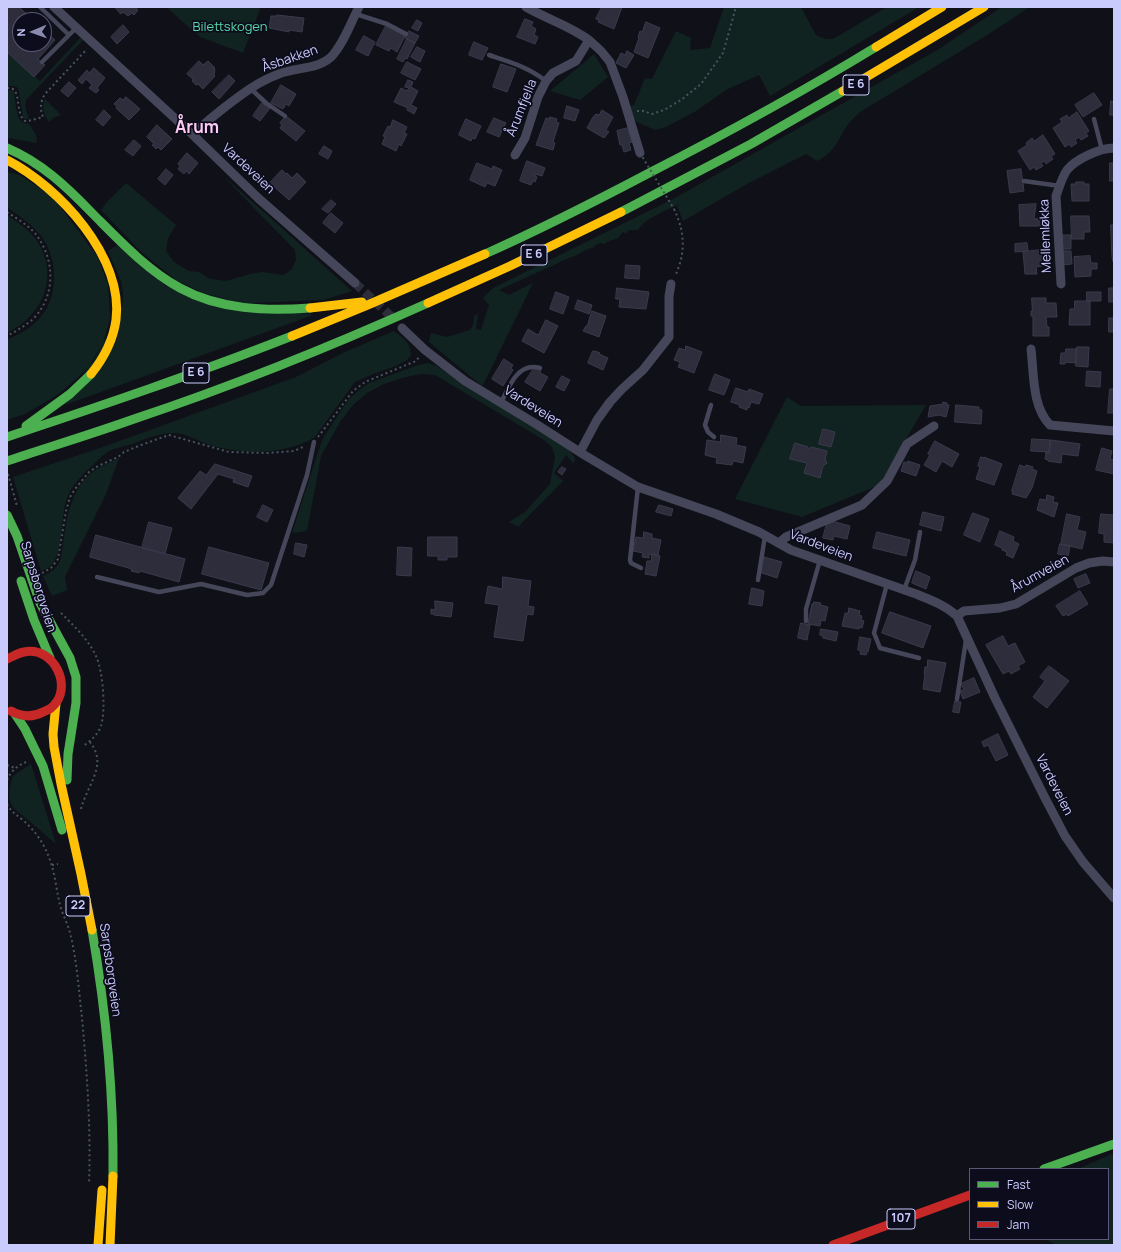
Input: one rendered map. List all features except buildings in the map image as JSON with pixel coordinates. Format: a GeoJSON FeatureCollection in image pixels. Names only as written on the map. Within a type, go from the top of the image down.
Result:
{"type":"FeatureCollection","features":[{"type":"Feature","properties":{"kind":"main road","name":"E 6"},"geometry":{"type":"LineString","coordinates":[[8,436],[104,406],[273,344],[380,300],[564,216],[716,139],[830,75],[942,7]]}},
{"type":"Feature","properties":{"kind":"main road","name":"E 6"},"geometry":{"type":"LineString","coordinates":[[7,461],[117,425],[280,365],[401,315],[532,256],[680,182],[786,125],[895,62],[984,7]]}},
{"type":"Feature","properties":{"kind":"main road","name":"E 6"},"geometry":{"type":"LineString","coordinates":[[7,148],[21,153],[45,168],[150,268],[171,283],[193,294],[227,305],[260,310],[311,308],[380,300]]}},
{"type":"Feature","properties":{"kind":"main road","name":"E 6"},"geometry":{"type":"LineString","coordinates":[[7,160],[23,169],[54,192],[72,210],[87,230],[102,256],[112,278],[117,302],[115,326],[111,342],[104,356],[94,369],[71,393],[36,419],[8,436]]}},
{"type":"Feature","properties":{"kind":"main road"},"geometry":{"type":"LineString","coordinates":[[7,169],[23,169]]}},
{"type":"Feature","properties":{"kind":"main road","name":"22"},"geometry":{"type":"LineString","coordinates":[[7,515],[15,530],[40,604],[71,661],[76,677],[75,706],[66,771],[74,811],[73,831]]}},
{"type":"Feature","properties":{"kind":"main road","name":"Sarpsborgveien"},"geometry":{"type":"LineString","coordinates":[[7,521],[16,560]]}},
{"type":"Feature","properties":{"kind":"main road","name":"Sarpsborgveien"},"geometry":{"type":"LineString","coordinates":[[19,573],[30,614],[50,658]]}},
{"type":"Feature","properties":{"kind":"main road"},"geometry":{"type":"LineString","coordinates":[[7,659],[14,654],[23,651],[33,651],[50,658]]}},
{"type":"Feature","properties":{"kind":"main road","name":"22"},"geometry":{"type":"LineString","coordinates":[[9,710],[24,716],[33,717],[50,709],[56,702],[60,694],[62,684],[60,674],[50,658]]}},
{"type":"Feature","properties":{"kind":"main road","name":"Sarpsborgveien"},"geometry":{"type":"LineString","coordinates":[[56,702],[53,734],[54,747],[85,892],[94,944],[108,1051],[113,1137],[110,1245]]}},
{"type":"Feature","properties":{"kind":"main road","name":"Sarpsborgveien"},"geometry":{"type":"LineString","coordinates":[[9,710],[25,729],[43,766],[65,838],[84,938],[95,1010],[100,1060]]}},
{"type":"Feature","properties":{"kind":"main road"},"geometry":{"type":"LineString","coordinates":[[1047,1168],[1114,1144]]}},
{"type":"Feature","properties":{"kind":"main road"},"geometry":{"type":"LineString","coordinates":[[98,1245],[102,1181]]}},
{"type":"Feature","properties":{"kind":"main road","name":"107"},"geometry":{"type":"LineString","coordinates":[[835,1245],[969,1195]]}},
{"type":"Feature","properties":{"kind":"street","name":"Vardeveien"},"geometry":{"type":"LineString","coordinates":[[54,7],[193,135],[258,198],[355,283]]}},
{"type":"Feature","properties":{"kind":"street"},"geometry":{"type":"LineString","coordinates":[[526,7],[542,16],[579,32],[601,51],[610,62],[623,97],[640,153]]}},
{"type":"Feature","properties":{"kind":"street","name":"Åsbakken"},"geometry":{"type":"LineString","coordinates":[[193,135],[202,125],[250,88],[281,73],[311,67],[330,58],[336,50],[357,10]]}},
{"type":"Feature","properties":{"kind":"street","name":"Årumfjella"},"geometry":{"type":"LineString","coordinates":[[515,156],[525,138],[538,96],[546,81],[553,73],[576,61],[589,40]]}},
{"type":"Feature","properties":{"kind":"street","name":"Mellemløkka"},"geometry":{"type":"LineString","coordinates":[[1061,284],[1056,196],[1068,170],[1086,156],[1102,150],[1114,148]]}},
{"type":"Feature","properties":{"kind":"street"},"geometry":{"type":"LineString","coordinates":[[580,452],[597,420],[610,402],[643,370],[669,337],[669,296],[671,284]]}},
{"type":"Feature","properties":{"kind":"street","name":"Vardeveien"},"geometry":{"type":"LineString","coordinates":[[402,328],[425,350],[465,381],[638,487],[716,514],[766,536],[791,550],[932,600],[949,609],[957,616],[995,698],[1065,836],[1083,862],[1114,898]]}},
{"type":"Feature","properties":{"kind":"street"},"geometry":{"type":"LineString","coordinates":[[1031,349],[1038,408],[1044,419],[1050,425],[1114,431]]}},
{"type":"Feature","properties":{"kind":"street"},"geometry":{"type":"LineString","coordinates":[[778,543],[786,537],[862,505],[887,481],[907,444],[934,426]]}},
{"type":"Feature","properties":{"kind":"street","name":"Årumveien"},"geometry":{"type":"LineString","coordinates":[[957,616],[964,611],[1000,608],[1016,604],[1076,568],[1089,563],[1103,561],[1114,562]]}},
{"type":"Feature","properties":{"kind":"lane"},"geometry":{"type":"LineString","coordinates":[[40,7],[69,35]]}},
{"type":"Feature","properties":{"kind":"lane"},"geometry":{"type":"LineString","coordinates":[[357,10],[406,34]]}},
{"type":"Feature","properties":{"kind":"lane"},"geometry":{"type":"LineString","coordinates":[[42,62],[77,27]]}},
{"type":"Feature","properties":{"kind":"lane"},"geometry":{"type":"LineString","coordinates":[[489,55],[524,67],[546,81]]}},
{"type":"Feature","properties":{"kind":"lane"},"geometry":{"type":"LineString","coordinates":[[250,88],[266,103],[285,116]]}},
{"type":"Feature","properties":{"kind":"lane"},"geometry":{"type":"LineString","coordinates":[[1094,119],[1102,150]]}},
{"type":"Feature","properties":{"kind":"lane"},"geometry":{"type":"LineString","coordinates":[[1024,181],[1060,186]]}},
{"type":"Feature","properties":{"kind":"lane"},"geometry":{"type":"LineString","coordinates":[[501,403],[516,375],[528,366],[540,368]]}},
{"type":"Feature","properties":{"kind":"lane"},"geometry":{"type":"LineString","coordinates":[[711,405],[705,425],[708,432],[714,437]]}},
{"type":"Feature","properties":{"kind":"lane"},"geometry":{"type":"LineString","coordinates":[[97,578],[159,592],[201,584],[247,595],[263,593],[271,585],[307,474],[314,442]]}},
{"type":"Feature","properties":{"kind":"lane"},"geometry":{"type":"LineString","coordinates":[[638,487],[630,560],[631,563],[641,568]]}},
{"type":"Feature","properties":{"kind":"lane"},"geometry":{"type":"LineString","coordinates":[[904,590],[915,560],[920,532]]}},
{"type":"Feature","properties":{"kind":"lane"},"geometry":{"type":"LineString","coordinates":[[758,580],[766,536]]}},
{"type":"Feature","properties":{"kind":"lane"},"geometry":{"type":"LineString","coordinates":[[806,621],[806,610],[820,560]]}},
{"type":"Feature","properties":{"kind":"lane"},"geometry":{"type":"LineString","coordinates":[[887,584],[874,633],[880,648],[919,658]]}},
{"type":"Feature","properties":{"kind":"lane"},"geometry":{"type":"LineString","coordinates":[[957,699],[967,637]]}},
{"type":"Feature","properties":{"kind":"path"},"geometry":{"type":"LineString","coordinates":[[623,97],[637,111],[652,114],[664,110],[681,100],[701,84],[723,53],[736,7]]}},
{"type":"Feature","properties":{"kind":"path"},"geometry":{"type":"LineString","coordinates":[[7,88],[12,88],[16,93],[22,119],[28,121],[43,117],[41,102],[45,94],[93,42]]}},
{"type":"Feature","properties":{"kind":"path"},"geometry":{"type":"LineString","coordinates":[[640,153],[674,209],[680,222],[684,245],[680,266],[671,284]]}},
{"type":"Feature","properties":{"kind":"path"},"geometry":{"type":"LineString","coordinates":[[7,212],[24,223],[40,240],[48,256],[51,274],[47,296],[42,307],[34,318],[24,327],[7,336]]}},
{"type":"Feature","properties":{"kind":"path"},"geometry":{"type":"LineString","coordinates":[[41,573],[51,568],[58,559],[66,511],[74,489],[89,472],[98,466],[118,457],[124,452],[169,435],[229,452],[268,453],[294,451],[314,442],[353,391],[365,382],[416,361],[425,350]]}},
{"type":"Feature","properties":{"kind":"path"},"geometry":{"type":"LineString","coordinates":[[7,470],[18,508]]}},
{"type":"Feature","properties":{"kind":"path"},"geometry":{"type":"LineString","coordinates":[[81,811],[84,798],[95,774],[96,767],[97,757],[90,742]]}},
{"type":"Feature","properties":{"kind":"path"},"geometry":{"type":"LineString","coordinates":[[7,780],[16,768],[30,760]]}},
{"type":"Feature","properties":{"kind":"path"},"geometry":{"type":"LineString","coordinates":[[7,765],[16,768]]}},
{"type":"Feature","properties":{"kind":"path"},"geometry":{"type":"LineString","coordinates":[[7,804],[13,813],[24,821],[41,842],[52,865],[61,907],[71,937],[80,1000],[88,1091],[90,1132],[89,1190]]}},
{"type":"Feature","properties":{"kind":"path"},"geometry":{"type":"LineString","coordinates":[[52,865],[58,864]]}},
{"type":"Feature","properties":{"kind":"green space","name":"Bilettskogen"},"geometry":{"type":"Polygon","coordinates":[[[166,7],[261,7],[243,53],[200,37],[166,7]]]}},
{"type":"Feature","properties":{"kind":"green space"},"geometry":{"type":"Polygon","coordinates":[[[724,7],[801,7],[816,35],[825,39],[833,39],[887,7],[919,7],[770,96],[759,75],[726,90],[696,111],[666,127],[655,130],[637,122],[631,117],[628,107],[634,105],[645,78],[652,79],[676,31],[691,38],[690,50],[710,48],[724,7]]]}},
{"type":"Feature","properties":{"kind":"green space"},"geometry":{"type":"Polygon","coordinates":[[[1002,7],[1030,7],[984,37],[860,112],[849,123],[833,149],[817,161],[806,154],[747,184],[683,221],[677,206],[679,204],[651,218],[638,230],[629,230],[626,234],[623,232],[618,238],[605,244],[600,243],[593,248],[499,290],[509,295],[533,283],[482,386],[429,342],[431,333],[447,337],[470,330],[473,325],[474,316],[478,314],[476,329],[481,330],[489,305],[483,298],[493,288],[673,199],[939,49],[1002,7]]]}},
{"type":"Feature","properties":{"kind":"green space"},"geometry":{"type":"Polygon","coordinates":[[[80,38],[83,40],[26,100],[25,106],[29,119],[23,118],[17,87],[7,86],[7,52],[40,81],[80,38]]]}},
{"type":"Feature","properties":{"kind":"green space"},"geometry":{"type":"Polygon","coordinates":[[[594,54],[608,77],[580,100],[550,91],[594,54]]]}},
{"type":"Feature","properties":{"kind":"green space"},"geometry":{"type":"Polygon","coordinates":[[[12,90],[14,92],[20,120],[29,124],[36,135],[37,143],[7,138],[7,91],[12,90]]]}},
{"type":"Feature","properties":{"kind":"green space"},"geometry":{"type":"Polygon","coordinates":[[[45,99],[61,115],[53,118],[49,122],[44,111],[43,105],[45,99]]]}},
{"type":"Feature","properties":{"kind":"green space"},"geometry":{"type":"Polygon","coordinates":[[[7,172],[20,175],[53,197],[97,256],[108,284],[110,319],[103,343],[94,360],[83,373],[60,393],[49,400],[25,414],[7,420],[7,340],[30,327],[44,313],[52,292],[54,269],[48,247],[42,237],[30,225],[7,207],[7,172]]]}},
{"type":"Feature","properties":{"kind":"green space"},"geometry":{"type":"Polygon","coordinates":[[[220,173],[352,291],[323,300],[252,303],[205,294],[176,280],[141,252],[101,210],[126,183],[176,225],[168,238],[166,251],[174,262],[189,271],[199,272],[210,279],[226,281],[262,272],[283,275],[291,270],[296,260],[295,250],[220,173]]]}},
{"type":"Feature","properties":{"kind":"green space"},"geometry":{"type":"Polygon","coordinates":[[[7,215],[25,228],[35,238],[43,252],[47,266],[47,279],[45,292],[39,305],[31,316],[7,333],[7,215]]]}},
{"type":"Feature","properties":{"kind":"green space"},"geometry":{"type":"Polygon","coordinates":[[[119,244],[166,286],[313,315],[65,405],[122,312],[123,293],[121,281],[108,251],[119,244]]]}},
{"type":"Feature","properties":{"kind":"green space"},"geometry":{"type":"Polygon","coordinates":[[[394,331],[408,343],[411,355],[407,360],[396,366],[355,382],[314,438],[302,444],[289,448],[263,452],[236,451],[210,445],[183,434],[173,433],[152,437],[107,452],[81,476],[69,493],[65,506],[57,555],[54,562],[49,567],[41,571],[13,477],[103,447],[296,377],[345,352],[394,331]]]}},
{"type":"Feature","properties":{"kind":"green space"},"geometry":{"type":"Polygon","coordinates":[[[427,363],[435,365],[542,431],[569,450],[575,458],[574,463],[566,455],[554,473],[563,481],[518,527],[509,522],[525,512],[550,484],[555,457],[552,447],[544,440],[435,375],[421,374],[384,384],[367,393],[353,405],[340,422],[321,456],[307,531],[292,533],[323,438],[348,400],[369,383],[427,363]]]}},
{"type":"Feature","properties":{"kind":"green space"},"geometry":{"type":"Polygon","coordinates":[[[787,397],[801,406],[926,405],[879,485],[802,517],[735,499],[787,397]]]}},
{"type":"Feature","properties":{"kind":"green space"},"geometry":{"type":"Polygon","coordinates":[[[119,458],[106,494],[65,577],[67,590],[52,596],[43,576],[54,569],[61,558],[71,503],[81,484],[92,472],[99,467],[119,458]]]}},
{"type":"Feature","properties":{"kind":"green space"},"geometry":{"type":"Polygon","coordinates":[[[31,764],[56,844],[18,812],[11,803],[9,795],[13,776],[31,764]]]}},
{"type":"Feature","properties":{"kind":"green space"},"geometry":{"type":"Polygon","coordinates":[[[1114,1153],[1114,1245],[1056,1245],[1048,1240],[1109,1240],[1109,1168],[1080,1168],[1114,1153]]]}},
{"type":"Feature","properties":{"kind":"tunnel"},"geometry":{"type":"LineString","coordinates":[[355,283],[395,320]]}},
{"type":"Feature","properties":{"kind":"traffic: fast"},"geometry":{"type":"LineString","coordinates":[[485,254],[610,194],[792,96],[876,47]]}},
{"type":"Feature","properties":{"kind":"traffic: fast"},"geometry":{"type":"LineString","coordinates":[[621,212],[751,144],[843,91]]}},
{"type":"Feature","properties":{"kind":"traffic: fast"},"geometry":{"type":"LineString","coordinates":[[7,148],[32,161],[53,176],[74,194],[145,264],[180,288],[211,301],[227,305],[260,309],[310,308]]}},
{"type":"Feature","properties":{"kind":"traffic: fast"},"geometry":{"type":"LineString","coordinates":[[7,461],[118,425],[245,379],[319,350],[428,303]]}},
{"type":"Feature","properties":{"kind":"traffic: fast"},"geometry":{"type":"LineString","coordinates":[[7,437],[186,376],[292,336]]}},
{"type":"Feature","properties":{"kind":"traffic: fast"},"geometry":{"type":"LineString","coordinates":[[26,426],[70,394],[91,374]]}},
{"type":"Feature","properties":{"kind":"traffic: fast"},"geometry":{"type":"LineString","coordinates":[[7,515],[17,536],[40,603],[70,658],[76,677],[76,703],[68,754],[67,780]]}},
{"type":"Feature","properties":{"kind":"traffic: fast"},"geometry":{"type":"LineString","coordinates":[[21,581],[34,620],[50,658]]}},
{"type":"Feature","properties":{"kind":"traffic: fast"},"geometry":{"type":"LineString","coordinates":[[15,714],[25,729],[43,766],[62,830]]}},
{"type":"Feature","properties":{"kind":"traffic: fast"},"geometry":{"type":"LineString","coordinates":[[92,930],[108,1052],[112,1114],[113,1176]]}},
{"type":"Feature","properties":{"kind":"traffic: fast"},"geometry":{"type":"LineString","coordinates":[[1047,1168],[1114,1144]]}},
{"type":"Feature","properties":{"kind":"traffic: slow"},"geometry":{"type":"LineString","coordinates":[[876,47],[942,7]]}},
{"type":"Feature","properties":{"kind":"traffic: slow"},"geometry":{"type":"LineString","coordinates":[[843,91],[984,7]]}},
{"type":"Feature","properties":{"kind":"traffic: slow"},"geometry":{"type":"LineString","coordinates":[[7,160],[27,172],[66,206],[84,226],[99,249],[110,272],[116,296],[115,328],[107,349],[91,374]]}},
{"type":"Feature","properties":{"kind":"traffic: slow"},"geometry":{"type":"LineString","coordinates":[[428,303],[510,266],[621,212]]}},
{"type":"Feature","properties":{"kind":"traffic: slow"},"geometry":{"type":"LineString","coordinates":[[292,336],[485,254]]}},
{"type":"Feature","properties":{"kind":"traffic: slow"},"geometry":{"type":"LineString","coordinates":[[310,308],[362,302]]}},
{"type":"Feature","properties":{"kind":"traffic: slow"},"geometry":{"type":"LineString","coordinates":[[56,703],[53,734],[54,747],[92,930]]}},
{"type":"Feature","properties":{"kind":"traffic: slow"},"geometry":{"type":"LineString","coordinates":[[110,1245],[113,1176]]}},
{"type":"Feature","properties":{"kind":"traffic: slow"},"geometry":{"type":"LineString","coordinates":[[98,1245],[102,1190]]}},
{"type":"Feature","properties":{"kind":"traffic: jam"},"geometry":{"type":"LineString","coordinates":[[7,659],[24,652],[35,652],[44,655],[58,670],[61,680],[61,690],[58,700],[51,708],[31,716],[23,716],[11,711]]}},
{"type":"Feature","properties":{"kind":"traffic: jam"},"geometry":{"type":"LineString","coordinates":[[833,1245],[969,1195]]}},
{"type":"Feature","properties":{"kind":"district","name":"Årum"},"geometry":{"type":"Point","coordinates":[197,128]}}]}
